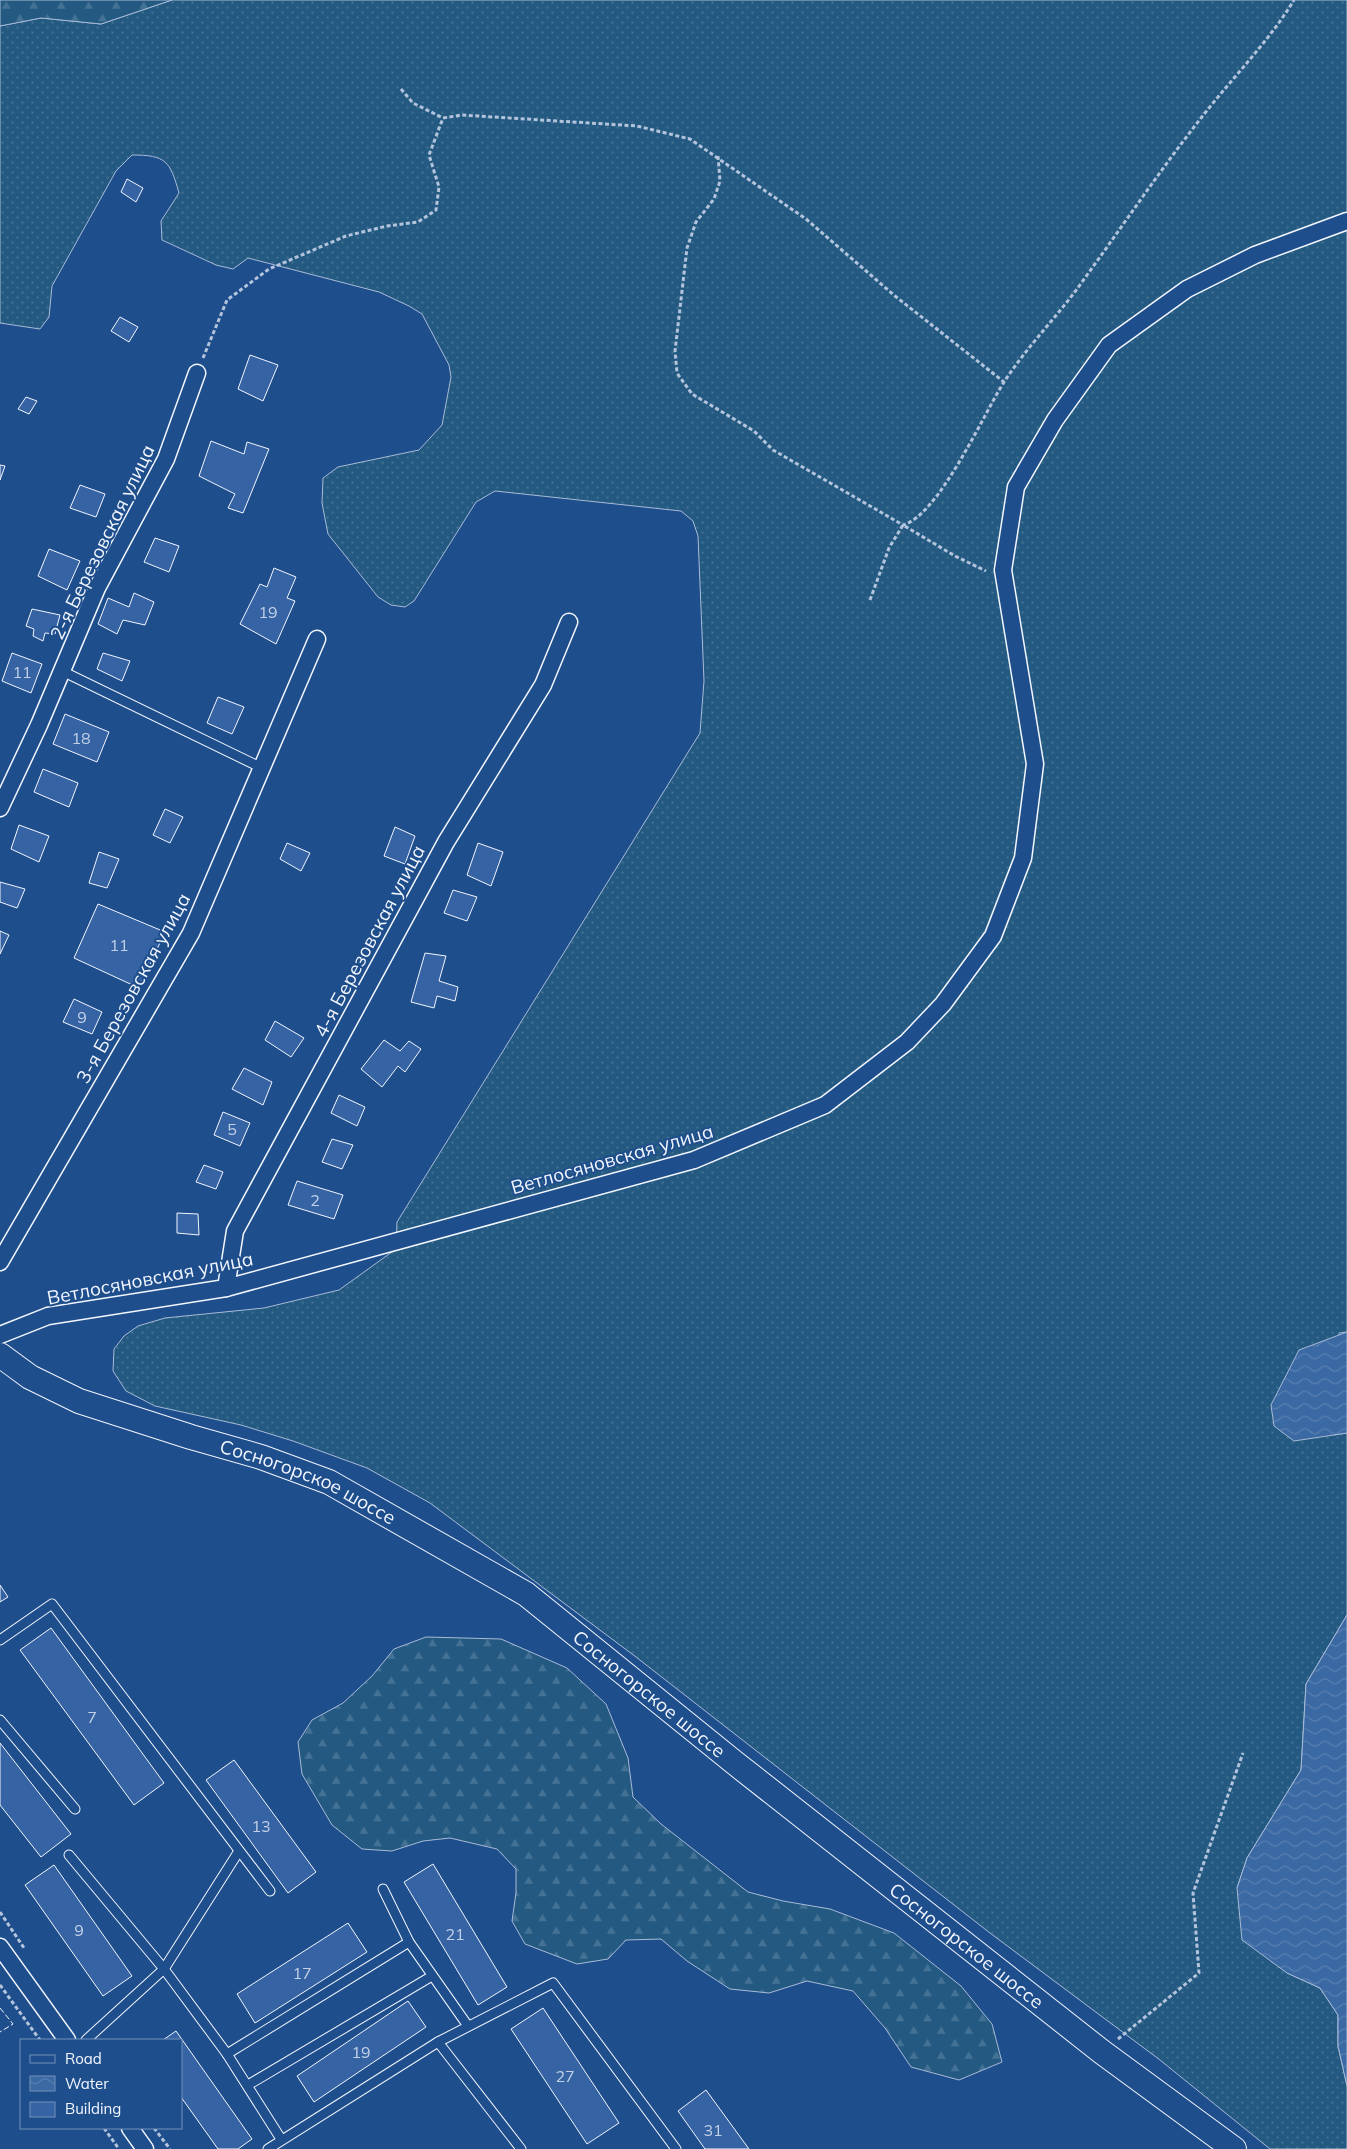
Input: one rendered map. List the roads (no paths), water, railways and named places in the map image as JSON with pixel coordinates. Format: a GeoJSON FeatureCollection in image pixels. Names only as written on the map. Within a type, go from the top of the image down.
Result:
{"type":"FeatureCollection","features":[{"type":"Feature","properties":{"kind":"main road","name":"Сосногорское шоссе"},"geometry":{"type":"LineString","coordinates":[[0,1355],[30,1377],[79,1401],[261,1457],[329,1482],[526,1594],[735,1763],[1102,2052],[1234,2149]]}},
{"type":"Feature","properties":{"kind":"street","name":"Ветлосяновская улица"},"geometry":{"type":"LineString","coordinates":[[0,1335],[48,1316],[226,1288],[694,1160],[825,1105],[907,1042],[943,1004],[993,936],[1023,858],[1035,764],[1003,570],[1016,486],[1055,420],[1110,346],[1187,289],[1255,256],[1347,221]]}},
{"type":"Feature","properties":{"kind":"street","name":"2-я Березовская улица"},"geometry":{"type":"LineString","coordinates":[[0,808],[97,588],[166,458],[197,372]]}},
{"type":"Feature","properties":{"kind":"street","name":"4-я Березовская улица"},"geometry":{"type":"LineString","coordinates":[[226,1288],[234,1231],[446,842],[543,685],[569,622]]}},
{"type":"Feature","properties":{"kind":"street","name":"3-я Березовская улица"},"geometry":{"type":"LineString","coordinates":[[0,1262],[191,933],[317,640]]}},
{"type":"Feature","properties":{"kind":"street"},"geometry":{"type":"LineString","coordinates":[[0,1947],[66,2039]]}},
{"type":"Feature","properties":{"kind":"street"},"geometry":{"type":"LineString","coordinates":[[131,2129],[145,2149]]}},
{"type":"Feature","properties":{"kind":"lane"},"geometry":{"type":"LineString","coordinates":[[62,671],[262,768]]}},
{"type":"Feature","properties":{"kind":"lane"},"geometry":{"type":"LineString","coordinates":[[0,1640],[52,1604],[270,1891]]}},
{"type":"Feature","properties":{"kind":"lane"},"geometry":{"type":"LineString","coordinates":[[0,1720],[75,1809]]}},
{"type":"Feature","properties":{"kind":"lane"},"geometry":{"type":"LineString","coordinates":[[87,2039],[164,1968],[239,1851]]}},
{"type":"Feature","properties":{"kind":"lane"},"geometry":{"type":"LineString","coordinates":[[69,1856],[164,1968],[228,2054],[282,2139]]}},
{"type":"Feature","properties":{"kind":"lane"},"geometry":{"type":"LineString","coordinates":[[383,1889],[409,1942],[468,2026]]}},
{"type":"Feature","properties":{"kind":"lane"},"geometry":{"type":"LineString","coordinates":[[228,2054],[409,1942]]}},
{"type":"Feature","properties":{"kind":"lane"},"geometry":{"type":"LineString","coordinates":[[248,2085],[432,1976]]}},
{"type":"Feature","properties":{"kind":"lane"},"geometry":{"type":"LineString","coordinates":[[268,2149],[438,2042],[554,1983],[676,2149]]}},
{"type":"Feature","properties":{"kind":"lane"},"geometry":{"type":"LineString","coordinates":[[438,2042],[521,2149]]}},
{"type":"Feature","properties":{"kind":"water"},"geometry":{"type":"Polygon","coordinates":[[[1347,1332],[1347,1433],[1294,1441],[1274,1426],[1271,1405],[1299,1350],[1347,1332]]]}},
{"type":"Feature","properties":{"kind":"water"},"geometry":{"type":"Polygon","coordinates":[[[1347,1615],[1347,2086],[1338,2046],[1338,2015],[1320,1988],[1287,1973],[1242,1940],[1237,1888],[1247,1858],[1301,1770],[1306,1684],[1347,1615]]]}}]}
